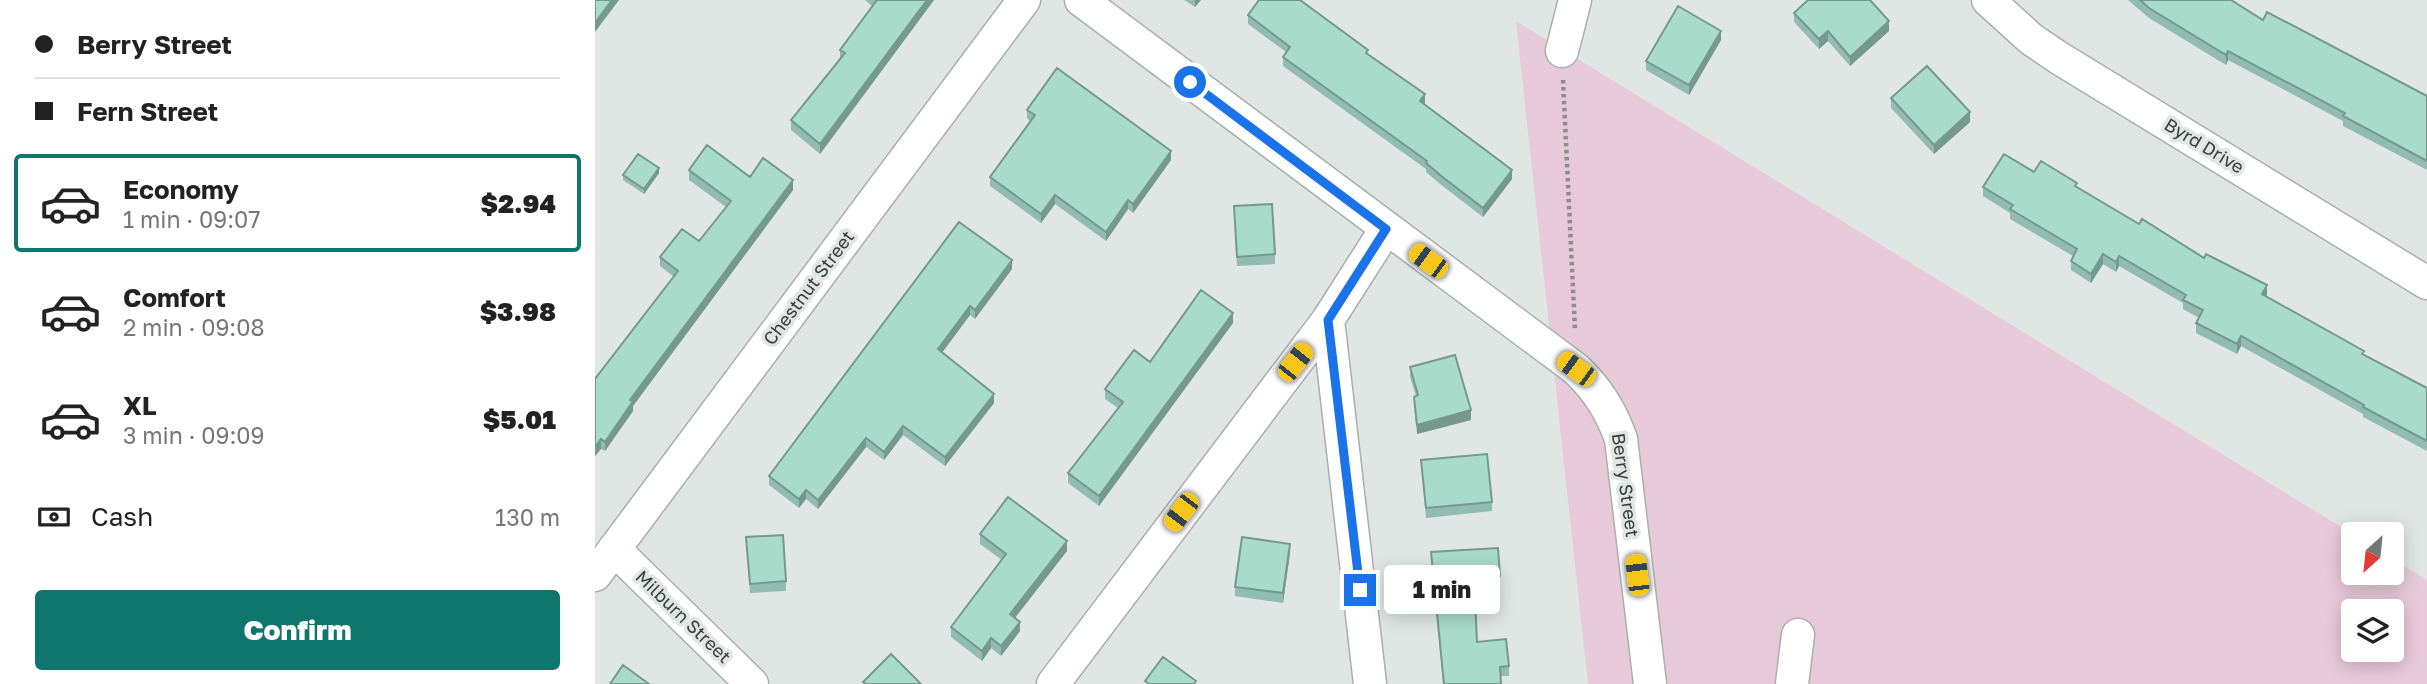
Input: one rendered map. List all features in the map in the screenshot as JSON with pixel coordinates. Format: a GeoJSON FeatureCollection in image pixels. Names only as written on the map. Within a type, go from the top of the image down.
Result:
{"type":"FeatureCollection","features":[{"type":"Feature","properties":{"kind":"street","name":"Chestnut Street"},"geometry":{"type":"LineString","coordinates":[[595,575],[1024,0]]}},
{"type":"Feature","properties":{"kind":"street","name":"Berry Street"},"geometry":{"type":"LineString","coordinates":[[1081,0],[1576,369],[1596,388],[1612,414],[1621,439],[1650,684]]}},
{"type":"Feature","properties":{"kind":"street"},"geometry":{"type":"LineString","coordinates":[[1562,51],[1574,0]]}},
{"type":"Feature","properties":{"kind":"street","name":"Byrd Drive"},"geometry":{"type":"LineString","coordinates":[[1988,0],[2031,38],[2059,58],[2427,283]]}},
{"type":"Feature","properties":{"kind":"street"},"geometry":{"type":"LineString","coordinates":[[1052,684],[1328,320],[1386,229]]}},
{"type":"Feature","properties":{"kind":"street"},"geometry":{"type":"LineString","coordinates":[[1328,320],[1370,684]]}},
{"type":"Feature","properties":{"kind":"street","name":"Milburn Street"},"geometry":{"type":"LineString","coordinates":[[614,549],[752,684]]}},
{"type":"Feature","properties":{"kind":"street"},"geometry":{"type":"LineString","coordinates":[[1792,684],[1798,635]]}},
{"type":"Feature","properties":{"kind":"path"},"geometry":{"type":"LineString","coordinates":[[1562,51],[1576,369]]}},
{"type":"Feature","properties":{"kind":"shaded area"},"geometry":{"type":"Polygon","coordinates":[[[1516,21],[2341,527],[2341,585],[2404,585],[2405,566],[2427,580],[2427,684],[1588,684],[1516,21]]]}},
{"type":"Feature","properties":{"kind":"building"},"geometry":{"type":"Polygon","coordinates":[[[595,0],[612,0],[595,23],[595,0]]]}},
{"type":"Feature","properties":{"kind":"building"},"geometry":{"type":"Polygon","coordinates":[[[877,0],[927,0],[820,144],[791,120],[845,53],[840,50],[877,0]]]}},
{"type":"Feature","properties":{"kind":"building"},"geometry":{"type":"Polygon","coordinates":[[[1259,0],[1300,0],[1368,50],[1366,53],[1425,94],[1420,101],[1512,170],[1483,208],[1440,175],[1427,161],[1283,57],[1290,47],[1248,15],[1259,0]]]}},
{"type":"Feature","properties":{"kind":"building"},"geometry":{"type":"Polygon","coordinates":[[[1808,0],[1870,0],[1889,21],[1850,57],[1828,31],[1819,39],[1794,13],[1808,0]]]}},
{"type":"Feature","properties":{"kind":"building"},"geometry":{"type":"Polygon","coordinates":[[[2140,0],[2231,0],[2263,20],[2267,12],[2427,96],[2427,161],[2343,116],[2345,113],[2228,51],[2226,55],[2140,0]]]}},
{"type":"Feature","properties":{"kind":"building"},"geometry":{"type":"Polygon","coordinates":[[[1678,6],[1721,31],[1689,85],[1646,61],[1678,6]]]}},
{"type":"Feature","properties":{"kind":"building"},"geometry":{"type":"Polygon","coordinates":[[[1927,66],[1970,112],[1934,145],[1891,98],[1927,66]]]}},
{"type":"Feature","properties":{"kind":"building"},"geometry":{"type":"Polygon","coordinates":[[[1057,68],[1171,151],[1133,204],[1128,200],[1106,232],[1055,195],[1041,214],[990,177],[1035,115],[1027,110],[1057,68]]]}},
{"type":"Feature","properties":{"kind":"building"},"geometry":{"type":"Polygon","coordinates":[[[707,145],[750,177],[763,158],[793,180],[630,400],[633,401],[605,442],[601,439],[595,447],[595,379],[678,271],[660,257],[682,229],[699,241],[731,201],[689,170],[707,145]]]}},
{"type":"Feature","properties":{"kind":"building"},"geometry":{"type":"Polygon","coordinates":[[[638,154],[659,168],[644,189],[623,175],[638,154]]]}},
{"type":"Feature","properties":{"kind":"building"},"geometry":{"type":"Polygon","coordinates":[[[2004,154],[2034,172],[2041,161],[2077,183],[2075,186],[2139,224],[2142,219],[2204,258],[2206,254],[2267,285],[2262,294],[2364,351],[2362,354],[2427,388],[2427,441],[2241,336],[2237,344],[2196,323],[2203,310],[2183,300],[2186,295],[2119,256],[2116,262],[2103,254],[2091,274],[2071,261],[2077,249],[2010,209],[2013,205],[1983,187],[2004,154]]]}},
{"type":"Feature","properties":{"kind":"building"},"geometry":{"type":"Polygon","coordinates":[[[1272,204],[1275,254],[1237,257],[1234,206],[1272,204]]]}},
{"type":"Feature","properties":{"kind":"building"},"geometry":{"type":"Polygon","coordinates":[[[959,222],[1012,260],[975,310],[970,306],[938,349],[994,394],[945,457],[903,426],[884,452],[866,438],[818,500],[806,490],[799,499],[769,476],[959,222]]]}},
{"type":"Feature","properties":{"kind":"building"},"geometry":{"type":"Polygon","coordinates":[[[1201,290],[1233,313],[1099,496],[1068,473],[1123,402],[1105,389],[1134,350],[1150,362],[1201,290]]]}},
{"type":"Feature","properties":{"kind":"building"},"geometry":{"type":"Polygon","coordinates":[[[1455,355],[1471,410],[1417,425],[1414,397],[1418,395],[1410,367],[1455,355]]]}},
{"type":"Feature","properties":{"kind":"building"},"geometry":{"type":"Polygon","coordinates":[[[1487,454],[1492,502],[1426,508],[1421,460],[1487,454]]]}},
{"type":"Feature","properties":{"kind":"building"},"geometry":{"type":"Polygon","coordinates":[[[1008,497],[1067,541],[1010,614],[1020,622],[1001,646],[991,638],[982,651],[951,627],[1006,554],[980,534],[1008,497]]]}},
{"type":"Feature","properties":{"kind":"building"},"geometry":{"type":"Polygon","coordinates":[[[783,535],[786,581],[750,584],[746,537],[783,535]]]}},
{"type":"Feature","properties":{"kind":"building"},"geometry":{"type":"Polygon","coordinates":[[[1242,537],[1290,544],[1283,593],[1235,587],[1242,537]]]}},
{"type":"Feature","properties":{"kind":"building"},"geometry":{"type":"Polygon","coordinates":[[[1498,548],[1500,576],[1474,578],[1477,642],[1506,639],[1509,666],[1500,667],[1501,684],[1444,684],[1431,552],[1498,548]]]}},
{"type":"Feature","properties":{"kind":"building"},"geometry":{"type":"Polygon","coordinates":[[[891,654],[921,684],[863,682],[891,654]]]}},
{"type":"Feature","properties":{"kind":"building"},"geometry":{"type":"Polygon","coordinates":[[[1163,657],[1196,681],[1194,684],[1149,684],[1145,681],[1163,657]]]}},
{"type":"Feature","properties":{"kind":"building"},"geometry":{"type":"Polygon","coordinates":[[[623,665],[649,684],[610,684],[623,665]]]}},
{"type":"Feature","properties":{"kind":"route"},"geometry":{"type":"LineString","coordinates":[[1190,82],[1386,229],[1328,320],[1360,590]]}}]}
